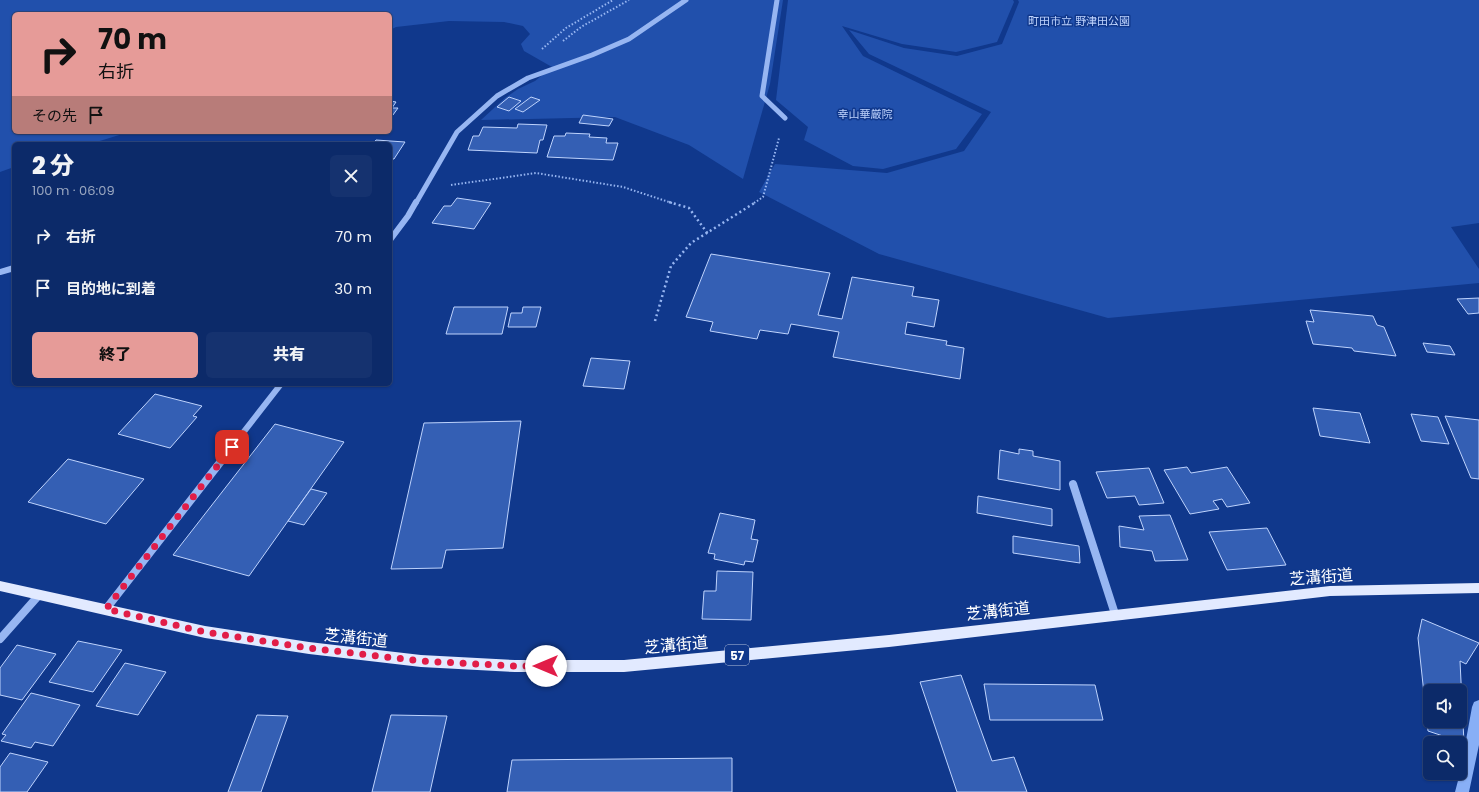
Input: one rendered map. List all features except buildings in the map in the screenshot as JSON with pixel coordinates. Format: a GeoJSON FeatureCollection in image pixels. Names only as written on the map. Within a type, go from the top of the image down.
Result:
{"type":"FeatureCollection","features":[{"type":"Feature","properties":{"kind":"main road","name":"芝溝街道"},"geometry":{"type":"LineString","coordinates":[[0,586],[205,632],[309,648],[421,661],[515,666],[624,666],[881,642],[1330,590],[1479,588]]}},
{"type":"Feature","properties":{"kind":"street"},"geometry":{"type":"LineString","coordinates":[[392,237],[425,189],[457,132],[497,96],[510,87],[528,78],[592,55],[629,38],[686,0]]}},
{"type":"Feature","properties":{"kind":"street"},"geometry":{"type":"LineString","coordinates":[[777,0],[762,96],[785,118]]}},
{"type":"Feature","properties":{"kind":"street"},"geometry":{"type":"LineString","coordinates":[[0,272],[12,269]]}},
{"type":"Feature","properties":{"kind":"street"},"geometry":{"type":"LineString","coordinates":[[106,609],[279,386]]}},
{"type":"Feature","properties":{"kind":"street"},"geometry":{"type":"LineString","coordinates":[[1073,484],[1115,614]]}},
{"type":"Feature","properties":{"kind":"street"},"geometry":{"type":"LineString","coordinates":[[0,639],[39,595]]}},
{"type":"Feature","properties":{"kind":"path"},"geometry":{"type":"LineString","coordinates":[[539,53],[550,40],[570,24],[613,0]]}},
{"type":"Feature","properties":{"kind":"path"},"geometry":{"type":"LineString","coordinates":[[548,71],[546,60],[561,43],[581,27],[629,0]]}},
{"type":"Feature","properties":{"kind":"path"},"geometry":{"type":"LineString","coordinates":[[655,321],[671,266],[691,243],[708,234],[763,197],[785,118]]}},
{"type":"Feature","properties":{"kind":"path"},"geometry":{"type":"LineString","coordinates":[[425,189],[536,173],[623,186],[689,208],[708,234]]}},
{"type":"Feature","properties":{"kind":"green space"},"geometry":{"type":"Polygon","coordinates":[[[0,0],[783,0],[770,84],[743,179],[689,145],[615,117],[481,120],[505,98],[518,89],[535,81],[552,67],[524,51],[521,44],[530,34],[523,26],[504,22],[449,21],[396,27],[392,29],[392,12],[12,12],[12,134],[122,134],[96,142],[12,142],[12,168],[0,172],[0,0]]]}},
{"type":"Feature","properties":{"kind":"green space","name":"幸山華厳院"},"geometry":{"type":"Polygon","coordinates":[[[788,0],[1013,0],[1014,2],[997,42],[956,52],[902,44],[842,26],[863,56],[982,114],[956,149],[883,169],[853,166],[804,140],[808,127],[776,100],[788,0]]]}},
{"type":"Feature","properties":{"kind":"green space","name":"町田市立 野津田公園"},"geometry":{"type":"Polygon","coordinates":[[[1018,0],[1479,0],[1479,223],[1451,227],[1479,269],[1479,283],[1108,318],[879,254],[759,192],[775,164],[887,173],[964,151],[991,112],[869,54],[849,30],[904,48],[957,56],[1002,44],[1019,2],[1018,0]]]}},
{"type":"Feature","properties":{"kind":"waterway"},"geometry":{"type":"LineString","coordinates":[[1462,792],[1479,707]]}},
{"type":"Feature","properties":{"kind":"route"},"geometry":{"type":"LineString","coordinates":[[232,447],[106,609],[205,632],[309,648],[421,661],[515,666],[546,666]]}}]}
